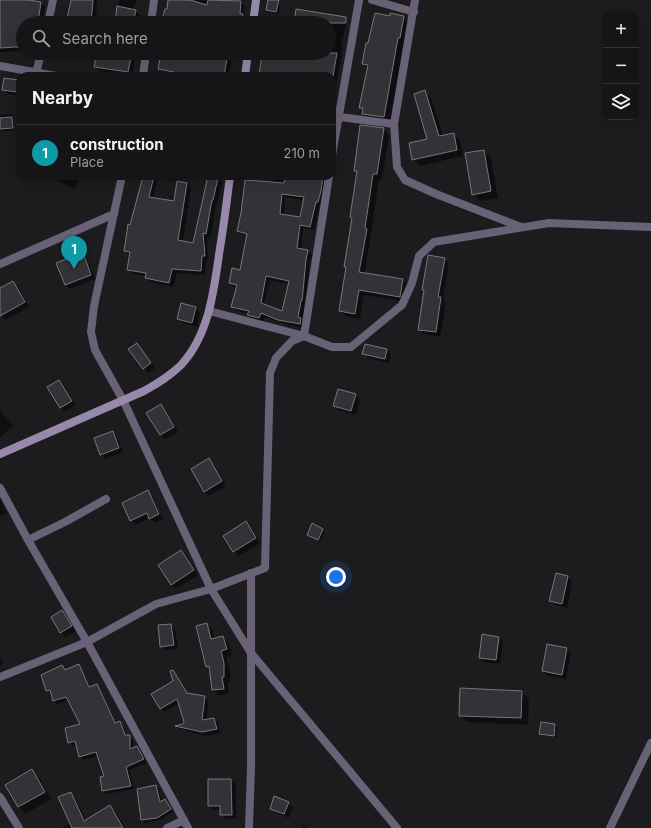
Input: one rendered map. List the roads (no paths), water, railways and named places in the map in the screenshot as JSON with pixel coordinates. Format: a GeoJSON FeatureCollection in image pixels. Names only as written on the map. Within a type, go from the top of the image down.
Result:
{"type":"FeatureCollection","features":[{"type":"Feature","properties":{"kind":"street"},"geometry":{"type":"LineString","coordinates":[[50,16],[53,0]]}},
{"type":"Feature","properties":{"kind":"street"},"geometry":{"type":"LineString","coordinates":[[151,16],[154,0]]}},
{"type":"Feature","properties":{"kind":"street"},"geometry":{"type":"LineString","coordinates":[[254,16],[256,0]]}},
{"type":"Feature","properties":{"kind":"street"},"geometry":{"type":"LineString","coordinates":[[336,111],[359,0]]}},
{"type":"Feature","properties":{"kind":"street"},"geometry":{"type":"LineString","coordinates":[[372,0],[414,12]]}},
{"type":"Feature","properties":{"kind":"street"},"geometry":{"type":"LineString","coordinates":[[415,0],[394,124],[397,167],[405,180],[436,194],[521,227]]}},
{"type":"Feature","properties":{"kind":"street"},"geometry":{"type":"LineString","coordinates":[[36,72],[39,60]]}},
{"type":"Feature","properties":{"kind":"street"},"geometry":{"type":"LineString","coordinates":[[144,72],[145,60]]}},
{"type":"Feature","properties":{"kind":"street"},"geometry":{"type":"LineString","coordinates":[[246,72],[247,60]]}},
{"type":"Feature","properties":{"kind":"street"},"geometry":{"type":"LineString","coordinates":[[0,66],[31,72]]}},
{"type":"Feature","properties":{"kind":"street"},"geometry":{"type":"LineString","coordinates":[[336,116],[394,124]]}},
{"type":"Feature","properties":{"kind":"street"},"geometry":{"type":"LineString","coordinates":[[121,180],[94,306],[91,332],[95,350],[123,400],[211,589],[251,652],[397,828]]}},
{"type":"Feature","properties":{"kind":"street"},"geometry":{"type":"LineString","coordinates":[[0,454],[165,380],[182,364],[197,342],[209,311],[215,284],[229,180]]}},
{"type":"Feature","properties":{"kind":"street"},"geometry":{"type":"LineString","coordinates":[[304,336],[328,180]]}},
{"type":"Feature","properties":{"kind":"street"},"geometry":{"type":"LineString","coordinates":[[0,264],[114,214]]}},
{"type":"Feature","properties":{"kind":"street"},"geometry":{"type":"LineString","coordinates":[[209,311],[304,336],[332,347],[351,347],[402,305],[412,283],[419,256],[434,242],[560,222],[651,227]]}},
{"type":"Feature","properties":{"kind":"street"},"geometry":{"type":"LineString","coordinates":[[0,677],[87,642],[156,604],[211,589],[265,568],[270,373],[276,358],[292,341],[304,336]]}},
{"type":"Feature","properties":{"kind":"street"},"geometry":{"type":"LineString","coordinates":[[0,488],[87,642],[188,828]]}},
{"type":"Feature","properties":{"kind":"street"},"geometry":{"type":"LineString","coordinates":[[28,540],[65,522],[106,499]]}},
{"type":"Feature","properties":{"kind":"street"},"geometry":{"type":"LineString","coordinates":[[249,828],[251,768],[250,573]]}},
{"type":"Feature","properties":{"kind":"street"},"geometry":{"type":"LineString","coordinates":[[610,828],[651,743]]}},
{"type":"Feature","properties":{"kind":"street"},"geometry":{"type":"LineString","coordinates":[[0,797],[19,828]]}},
{"type":"Feature","properties":{"kind":"street"},"geometry":{"type":"LineString","coordinates":[[167,828],[184,820]]}},
{"type":"Feature","properties":{"kind":"place","name":"construction"},"geometry":{"type":"Point","coordinates":[74,269]}}]}
